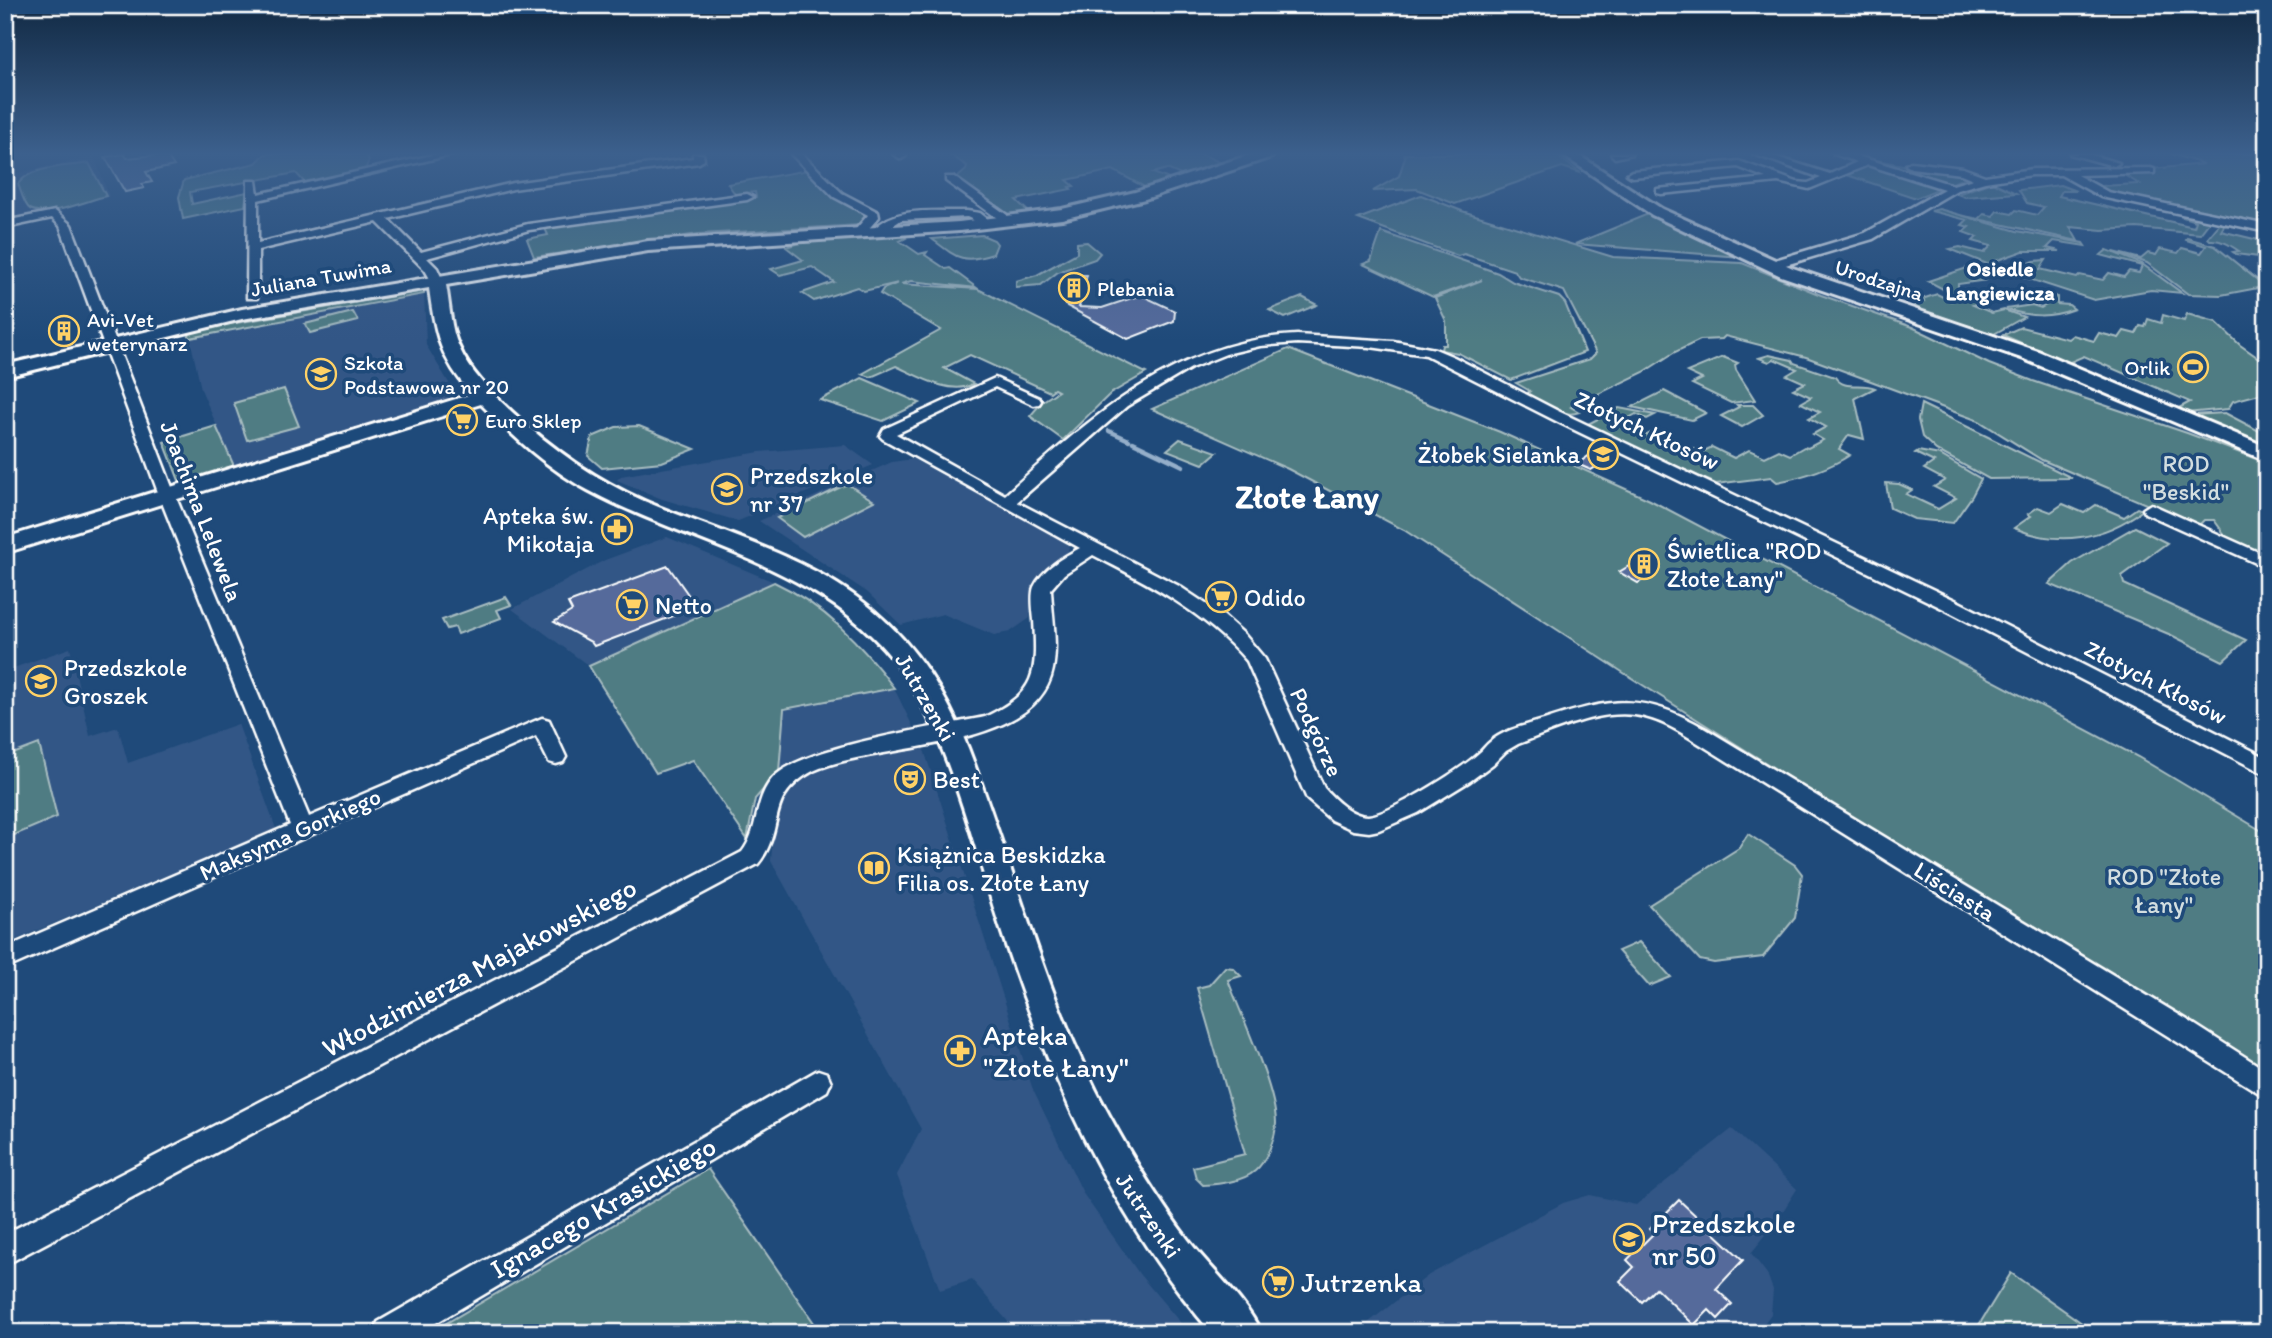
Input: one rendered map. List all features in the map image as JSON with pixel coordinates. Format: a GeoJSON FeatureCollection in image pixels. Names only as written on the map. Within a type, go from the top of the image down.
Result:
{"type":"FeatureCollection","features":[{"type":"Feature","properties":{"kind":"street","name":"Joachima Lelewela"},"geometry":{"type":"LineString","coordinates":[[5,225],[44,216]]}},
{"type":"Feature","properties":{"kind":"street","name":"Joachima Lelewela"},"geometry":{"type":"LineString","coordinates":[[57,216],[65,225],[167,495],[303,829]]}},
{"type":"Feature","properties":{"kind":"street"},"geometry":{"type":"LineString","coordinates":[[252,295],[253,216]]}},
{"type":"Feature","properties":{"kind":"street"},"geometry":{"type":"LineString","coordinates":[[420,256],[528,228],[610,216]]}},
{"type":"Feature","properties":{"kind":"street"},"geometry":{"type":"LineString","coordinates":[[869,232],[862,228],[872,221],[873,216]]}},
{"type":"Feature","properties":{"kind":"street"},"geometry":{"type":"LineString","coordinates":[[996,224],[1003,218],[1001,216]]}},
{"type":"Feature","properties":{"kind":"street","name":"Juliana Tuwima"},"geometry":{"type":"LineString","coordinates":[[5,372],[242,314],[648,246],[702,240],[996,224],[1039,216]]}},
{"type":"Feature","properties":{"kind":"street","name":"Urodzajna"},"geometry":{"type":"LineString","coordinates":[[1667,216],[1836,291],[2031,355],[2267,455]]}},
{"type":"Feature","properties":{"kind":"street"},"geometry":{"type":"LineString","coordinates":[[1772,265],[1869,236],[1903,216]]}},
{"type":"Feature","properties":{"kind":"street"},"geometry":{"type":"LineString","coordinates":[[2207,216],[2267,229]]}},
{"type":"Feature","properties":{"kind":"street"},"geometry":{"type":"LineString","coordinates":[[252,248],[379,217],[431,268],[437,281]]}},
{"type":"Feature","properties":{"kind":"street","name":"Jutrzenki"},"geometry":{"type":"LineString","coordinates":[[437,281],[450,350],[484,397],[535,444],[594,485],[647,509],[755,550],[822,586],[897,647],[932,699],[948,731],[1052,1032],[1088,1118],[1156,1232],[1240,1333]]}},
{"type":"Feature","properties":{"kind":"street","name":"Złotych Kłosów"},"geometry":{"type":"LineString","coordinates":[[1007,502],[1104,416],[1144,386],[1165,374],[1233,348],[1290,340],[1379,345],[1429,352],[2091,675],[2267,767]]}},
{"type":"Feature","properties":{"kind":"street","name":"Podgórze"},"geometry":{"type":"LineString","coordinates":[[1034,401],[995,382],[889,432],[888,436],[934,464],[1204,608],[1245,646],[1262,671],[1315,793],[1328,808],[1353,822],[1371,824],[1389,817],[1471,770],[1488,758],[1499,744],[1594,712],[1624,707],[1637,709]]}},
{"type":"Feature","properties":{"kind":"street"},"geometry":{"type":"LineString","coordinates":[[5,546],[484,397]]}},
{"type":"Feature","properties":{"kind":"street"},"geometry":{"type":"LineString","coordinates":[[2151,509],[2267,564]]}},
{"type":"Feature","properties":{"kind":"street"},"geometry":{"type":"LineString","coordinates":[[948,731],[989,723],[1011,715],[1027,703],[1037,689],[1044,668],[1042,589],[1047,580],[1067,563],[1093,548]]}},
{"type":"Feature","properties":{"kind":"street","name":"Liściasta"},"geometry":{"type":"LineString","coordinates":[[1637,709],[1672,719],[1699,734],[2180,1029],[2267,1086]]}},
{"type":"Feature","properties":{"kind":"street","name":"Maksyma Gorkiego"},"geometry":{"type":"LineString","coordinates":[[5,959],[542,724],[556,757]]}},
{"type":"Feature","properties":{"kind":"street","name":"Włodzimierza Majakowskiego"},"geometry":{"type":"LineString","coordinates":[[5,1250],[750,858],[758,849],[767,805],[773,791],[783,779],[801,767],[817,760],[948,731]]}},
{"type":"Feature","properties":{"kind":"street","name":"Ignacego Krasickiego"},"geometry":{"type":"LineString","coordinates":[[389,1333],[818,1082]]}},
{"type":"Feature","properties":{"kind":"shaded area"},"geometry":{"type":"Polygon","coordinates":[[[5,216],[28,216],[5,221],[5,216]]]}},
{"type":"Feature","properties":{"kind":"shaded area","name":"Szkoła Podstawowa nr 20"},"geometry":{"type":"Polygon","coordinates":[[[424,294],[426,345],[458,398],[234,466],[201,389],[190,338],[424,294]]]}},
{"type":"Feature","properties":{"kind":"shaded area","name":"Przedszkole nr 37"},"geometry":{"type":"Polygon","coordinates":[[[845,445],[873,465],[738,521],[662,499],[617,480],[621,476],[760,452],[845,445]]]}},
{"type":"Feature","properties":{"kind":"shaded area"},"geometry":{"type":"Polygon","coordinates":[[[913,459],[1064,541],[1069,547],[1067,554],[1046,568],[1033,583],[1030,618],[1010,632],[994,635],[943,614],[901,625],[867,592],[759,521],[892,462],[913,459]]]}},
{"type":"Feature","properties":{"kind":"shaded area"},"geometry":{"type":"Polygon","coordinates":[[[667,537],[774,582],[589,666],[512,609],[605,560],[667,537]]]}},
{"type":"Feature","properties":{"kind":"shaded area"},"geometry":{"type":"Polygon","coordinates":[[[70,648],[90,736],[118,727],[128,763],[238,724],[276,829],[5,944],[5,671],[70,648]]]}},
{"type":"Feature","properties":{"kind":"shaded area"},"geometry":{"type":"Polygon","coordinates":[[[894,688],[924,750],[1033,1090],[1084,1195],[1140,1275],[1189,1333],[1100,1333],[1089,1321],[1069,1333],[1018,1333],[972,1280],[940,1290],[897,1175],[921,1129],[771,861],[784,709],[894,688]]]}},
{"type":"Feature","properties":{"kind":"shaded area","name":"Przedszkole nr 50"},"geometry":{"type":"Polygon","coordinates":[[[1732,1129],[1797,1189],[1774,1225],[1751,1253],[1767,1274],[1773,1290],[1771,1314],[1757,1333],[1361,1333],[1359,1330],[1429,1275],[1563,1203],[1590,1195],[1636,1205],[1732,1129]]]}},
{"type":"Feature","properties":{"kind":"green space"},"geometry":{"type":"Polygon","coordinates":[[[614,216],[866,216],[867,220],[861,225],[699,234],[534,257],[527,239],[548,235],[544,226],[614,216]]]}},
{"type":"Feature","properties":{"kind":"green space","name":"ROD \"Beskid\""},"geometry":{"type":"Polygon","coordinates":[[[1365,216],[1480,216],[1613,257],[1742,263],[1821,295],[1912,327],[1989,364],[2033,381],[2267,463],[2267,558],[2228,539],[2214,520],[2204,520],[2198,526],[2042,460],[1979,421],[1806,357],[1725,336],[1722,339],[1700,340],[1644,372],[1571,407],[1579,412],[1572,414],[1552,409],[1526,394],[1530,391],[1516,383],[1590,359],[1596,353],[1564,291],[1519,277],[1515,271],[1464,254],[1458,256],[1358,219],[1365,216]]]}},
{"type":"Feature","properties":{"kind":"green space"},"geometry":{"type":"Polygon","coordinates":[[[1642,216],[1653,216],[1741,257],[1575,244],[1642,216]]]}},
{"type":"Feature","properties":{"kind":"green space"},"geometry":{"type":"Polygon","coordinates":[[[1953,216],[1965,216],[2017,231],[2083,243],[2085,246],[2054,241],[2047,248],[2060,251],[2023,251],[1987,264],[1950,249],[1960,247],[1984,253],[1991,246],[1973,241],[1977,237],[1963,232],[1969,227],[1962,225],[1967,220],[1953,216]]]}},
{"type":"Feature","properties":{"kind":"green space"},"geometry":{"type":"Polygon","coordinates":[[[1966,216],[1979,219],[1982,216],[2148,216],[2194,227],[2196,221],[2183,216],[2210,221],[2200,234],[2137,228],[2102,230],[2070,227],[2078,241],[1966,216]]]}},
{"type":"Feature","properties":{"kind":"green space"},"geometry":{"type":"Polygon","coordinates":[[[2220,216],[2267,216],[2267,227],[2220,216]]]}},
{"type":"Feature","properties":{"kind":"green space"},"geometry":{"type":"Polygon","coordinates":[[[2221,222],[2239,225],[2224,226],[2221,231],[2267,242],[2267,258],[2236,254],[2233,252],[2239,251],[2229,245],[2210,240],[2208,238],[2221,222]]]}},
{"type":"Feature","properties":{"kind":"green space"},"geometry":{"type":"Polygon","coordinates":[[[1381,232],[1559,297],[1565,303],[1585,352],[1511,380],[1458,353],[1441,350],[1442,345],[1446,345],[1446,321],[1435,298],[1482,280],[1433,297],[1363,264],[1371,261],[1381,232]]]}},
{"type":"Feature","properties":{"kind":"green space"},"geometry":{"type":"Polygon","coordinates":[[[982,235],[997,244],[993,254],[974,259],[954,255],[932,239],[982,235]]]}},
{"type":"Feature","properties":{"kind":"green space"},"geometry":{"type":"Polygon","coordinates":[[[906,238],[900,241],[919,254],[927,252],[925,255],[946,269],[950,268],[977,288],[911,281],[901,284],[978,289],[1146,373],[1110,394],[1063,440],[1030,416],[1043,401],[1058,391],[1054,389],[1050,392],[970,355],[944,368],[974,384],[965,387],[955,388],[934,383],[896,366],[871,377],[862,374],[941,330],[880,294],[883,289],[898,283],[864,291],[857,287],[814,301],[802,293],[834,282],[812,267],[780,275],[771,269],[803,260],[786,247],[802,242],[906,238]]]}},
{"type":"Feature","properties":{"kind":"green space"},"geometry":{"type":"Polygon","coordinates":[[[2187,238],[2215,246],[2263,287],[2221,295],[2188,294],[2147,263],[2114,252],[2141,259],[2148,253],[2156,255],[2160,249],[2178,253],[2182,248],[2201,253],[2206,246],[2186,240],[2187,238]]]}},
{"type":"Feature","properties":{"kind":"green space"},"geometry":{"type":"Polygon","coordinates":[[[1087,242],[1100,253],[1095,259],[1058,272],[1041,285],[1016,287],[1016,281],[1037,275],[1077,253],[1077,243],[1087,242]]]}},
{"type":"Feature","properties":{"kind":"green space"},"geometry":{"type":"Polygon","coordinates":[[[2107,250],[2142,264],[2182,293],[2151,290],[2094,300],[2008,272],[2034,261],[2046,260],[2040,269],[2077,278],[2080,275],[2103,280],[2109,273],[2124,277],[2129,271],[2139,273],[2142,266],[2101,255],[2107,250]]]}},
{"type":"Feature","properties":{"kind":"green space"},"geometry":{"type":"Polygon","coordinates":[[[1967,268],[1984,274],[1979,277],[1987,280],[1958,284],[1958,288],[1974,294],[1996,292],[2010,296],[1999,302],[1992,299],[1973,305],[1992,313],[2004,310],[2024,317],[1994,334],[1911,308],[1924,301],[1922,299],[1937,294],[1951,301],[1960,298],[1928,281],[1967,268]]]}},
{"type":"Feature","properties":{"kind":"green space"},"geometry":{"type":"Polygon","coordinates":[[[424,291],[424,294],[190,338],[188,331],[424,291]]]}},
{"type":"Feature","properties":{"kind":"green space"},"geometry":{"type":"Polygon","coordinates":[[[2041,296],[2057,297],[2057,304],[2069,305],[2074,309],[2040,315],[2006,309],[2032,305],[2041,308],[2049,303],[2038,300],[2041,296]]]}},
{"type":"Feature","properties":{"kind":"green space"},"geometry":{"type":"Polygon","coordinates":[[[1302,297],[1317,305],[1285,318],[1269,310],[1302,297]]]}},
{"type":"Feature","properties":{"kind":"green space"},"geometry":{"type":"Polygon","coordinates":[[[353,312],[358,321],[310,333],[305,324],[353,312]]]}},
{"type":"Feature","properties":{"kind":"green space"},"geometry":{"type":"Polygon","coordinates":[[[2187,314],[2216,322],[2240,345],[2267,364],[2267,392],[2233,401],[2228,409],[2186,413],[2177,409],[2190,402],[2084,356],[2070,362],[2104,379],[2003,335],[2021,327],[2068,339],[2073,335],[2094,341],[2099,333],[2119,338],[2124,331],[2136,334],[2140,326],[2145,327],[2148,319],[2161,323],[2163,315],[2184,321],[2187,314]]]}},
{"type":"Feature","properties":{"kind":"green space","name":"ROD \"Złote Łany\""},"geometry":{"type":"Polygon","coordinates":[[[1288,349],[1500,432],[1650,500],[2138,757],[2267,834],[2267,1069],[1905,851],[1404,530],[1288,469],[1152,409],[1288,349]]]}},
{"type":"Feature","properties":{"kind":"green space"},"geometry":{"type":"Polygon","coordinates":[[[1769,355],[1792,360],[1835,377],[1843,384],[1875,388],[1855,398],[1864,439],[1849,435],[1839,449],[1850,455],[1824,469],[1787,480],[1777,482],[1771,477],[1716,484],[1586,425],[1619,408],[1655,415],[1647,419],[1636,414],[1620,423],[1645,436],[1653,432],[1702,452],[1712,447],[1734,458],[1749,450],[1765,457],[1779,450],[1790,455],[1823,440],[1813,434],[1826,427],[1809,418],[1820,412],[1801,403],[1811,397],[1793,389],[1805,383],[1787,375],[1797,369],[1774,359],[1769,362],[1759,358],[1769,355]]]}},
{"type":"Feature","properties":{"kind":"green space"},"geometry":{"type":"Polygon","coordinates":[[[1723,357],[1738,363],[1735,365],[1736,370],[1755,400],[1731,403],[1692,384],[1702,379],[1687,372],[1723,357]]]}},
{"type":"Feature","properties":{"kind":"green space"},"geometry":{"type":"Polygon","coordinates":[[[862,378],[920,403],[883,421],[820,400],[862,378]]]}},
{"type":"Feature","properties":{"kind":"green space"},"geometry":{"type":"Polygon","coordinates":[[[284,389],[299,426],[247,440],[234,403],[284,389]]]}},
{"type":"Feature","properties":{"kind":"green space"},"geometry":{"type":"Polygon","coordinates":[[[1664,391],[1706,413],[1692,420],[1632,407],[1664,391]]]}},
{"type":"Feature","properties":{"kind":"green space"},"geometry":{"type":"Polygon","coordinates":[[[1921,404],[2072,478],[1989,479],[1936,450],[1922,437],[1918,420],[1921,404]]]}},
{"type":"Feature","properties":{"kind":"green space"},"geometry":{"type":"Polygon","coordinates":[[[1737,405],[1753,405],[1763,415],[1742,427],[1721,416],[1739,407],[1737,405]]]}},
{"type":"Feature","properties":{"kind":"green space"},"geometry":{"type":"Polygon","coordinates":[[[2225,413],[2267,435],[2267,445],[2192,415],[2225,413]]]}},
{"type":"Feature","properties":{"kind":"green space"},"geometry":{"type":"Polygon","coordinates":[[[216,426],[234,466],[180,483],[164,442],[216,426]]]}},
{"type":"Feature","properties":{"kind":"green space"},"geometry":{"type":"Polygon","coordinates":[[[639,426],[695,449],[662,462],[602,468],[588,456],[592,437],[616,427],[639,426]]]}},
{"type":"Feature","properties":{"kind":"green space"},"geometry":{"type":"Polygon","coordinates":[[[1180,439],[1217,452],[1203,464],[1167,450],[1180,439]]]}},
{"type":"Feature","properties":{"kind":"green space"},"geometry":{"type":"Polygon","coordinates":[[[1918,451],[1940,455],[1981,479],[1953,523],[1914,519],[1890,508],[1886,483],[1899,484],[1912,490],[1906,494],[1938,509],[1956,498],[1934,487],[1945,480],[1924,469],[1934,462],[1915,453],[1918,451]]]}},
{"type":"Feature","properties":{"kind":"green space"},"geometry":{"type":"Polygon","coordinates":[[[847,484],[874,501],[803,537],[777,518],[847,484]]]}},
{"type":"Feature","properties":{"kind":"green space"},"geometry":{"type":"Polygon","coordinates":[[[2063,504],[2084,513],[2096,505],[2124,517],[2137,508],[2143,510],[2113,528],[2081,537],[2048,537],[2014,528],[2031,516],[2028,514],[2038,507],[2051,512],[2063,504]]]}},
{"type":"Feature","properties":{"kind":"green space"},"geometry":{"type":"Polygon","coordinates":[[[2135,527],[2167,543],[2122,576],[2124,584],[2246,640],[2223,661],[2171,635],[2049,584],[2072,563],[2135,527]]]}},
{"type":"Feature","properties":{"kind":"green space"},"geometry":{"type":"Polygon","coordinates":[[[774,582],[826,614],[869,657],[894,688],[784,709],[779,771],[755,799],[747,839],[693,760],[656,773],[589,666],[774,582]]]}},
{"type":"Feature","properties":{"kind":"green space"},"geometry":{"type":"Polygon","coordinates":[[[506,597],[511,605],[497,610],[501,618],[458,634],[455,627],[447,629],[442,620],[506,597]]]}},
{"type":"Feature","properties":{"kind":"green space"},"geometry":{"type":"Polygon","coordinates":[[[39,744],[57,817],[5,839],[5,757],[39,744]]]}},
{"type":"Feature","properties":{"kind":"green space"},"geometry":{"type":"Polygon","coordinates":[[[1748,834],[1795,865],[1802,874],[1795,918],[1763,957],[1714,963],[1700,960],[1649,905],[1739,848],[1748,834]]]}},
{"type":"Feature","properties":{"kind":"green space"},"geometry":{"type":"Polygon","coordinates":[[[1639,942],[1671,977],[1649,986],[1618,951],[1639,942]]]}},
{"type":"Feature","properties":{"kind":"green space"},"geometry":{"type":"Polygon","coordinates":[[[1225,967],[1233,968],[1241,976],[1228,980],[1264,1072],[1274,1109],[1276,1129],[1266,1156],[1250,1175],[1223,1183],[1203,1185],[1196,1178],[1193,1167],[1245,1154],[1197,988],[1209,985],[1225,967]]]}},
{"type":"Feature","properties":{"kind":"green space"},"geometry":{"type":"Polygon","coordinates":[[[708,1169],[821,1333],[434,1333],[433,1331],[708,1169]]]}},
{"type":"Feature","properties":{"kind":"green space"},"geometry":{"type":"Polygon","coordinates":[[[2011,1273],[2096,1333],[1974,1333],[2011,1273]]]}},
{"type":"Feature","properties":{"kind":"building"},"geometry":{"type":"Polygon","coordinates":[[[1072,275],[1087,275],[1079,307],[1102,308],[1141,295],[1175,311],[1174,321],[1128,339],[1065,305],[1072,275]]]}},
{"type":"Feature","properties":{"kind":"building","name":"Żłobek Sielanka"},"geometry":{"type":"Polygon","coordinates":[[[1600,448],[1615,454],[1591,470],[1577,464],[1600,448]]]}},
{"type":"Feature","properties":{"kind":"building","name":"Świetlica \"ROD Złote Łany\""},"geometry":{"type":"Polygon","coordinates":[[[1646,556],[1658,563],[1654,566],[1660,569],[1638,583],[1619,572],[1646,556]]]}},
{"type":"Feature","properties":{"kind":"building","name":"Netto"},"geometry":{"type":"Polygon","coordinates":[[[668,566],[697,607],[594,646],[554,622],[572,611],[568,603],[668,566]]]}},
{"type":"Feature","properties":{"kind":"building","name":"Przedszkole nr 50"},"geometry":{"type":"Polygon","coordinates":[[[1679,1200],[1743,1260],[1716,1289],[1732,1304],[1718,1319],[1709,1310],[1694,1325],[1656,1288],[1642,1302],[1620,1281],[1634,1267],[1627,1260],[1654,1233],[1650,1229],[1679,1200]]]}},
{"type":"Feature","properties":{"kind":"waterway"},"geometry":{"type":"LineString","coordinates":[[1109,431],[1129,440]]}},
{"type":"Feature","properties":{"kind":"waterway"},"geometry":{"type":"LineString","coordinates":[[1133,442],[1183,466]]}},
{"type":"Feature","properties":{"kind":"place","name":"Plebania"},"geometry":{"type":"Point","coordinates":[1074,288]}},
{"type":"Feature","properties":{"kind":"place","name":"Avi-Vet weterynarz"},"geometry":{"type":"Point","coordinates":[64,331]}},
{"type":"Feature","properties":{"kind":"place","name":"Orlik"},"geometry":{"type":"Point","coordinates":[2193,367]}},
{"type":"Feature","properties":{"kind":"place","name":"Szkoła Podstawowa nr 20"},"geometry":{"type":"Point","coordinates":[321,374]}},
{"type":"Feature","properties":{"kind":"place","name":"Euro Sklep"},"geometry":{"type":"Point","coordinates":[462,420]}},
{"type":"Feature","properties":{"kind":"place","name":"Żłobek Sielanka"},"geometry":{"type":"Point","coordinates":[1603,454]}},
{"type":"Feature","properties":{"kind":"place","name":"Przedszkole nr 37"},"geometry":{"type":"Point","coordinates":[727,489]}},
{"type":"Feature","properties":{"kind":"place","name":"Apteka św. Mikołaja"},"geometry":{"type":"Point","coordinates":[617,529]}},
{"type":"Feature","properties":{"kind":"place","name":"Świetlica \"ROD Złote Łany\""},"geometry":{"type":"Point","coordinates":[1644,564]}},
{"type":"Feature","properties":{"kind":"place","name":"Odido"},"geometry":{"type":"Point","coordinates":[1221,597]}},
{"type":"Feature","properties":{"kind":"place","name":"Netto"},"geometry":{"type":"Point","coordinates":[632,605]}},
{"type":"Feature","properties":{"kind":"place","name":"Przedszkole Groszek"},"geometry":{"type":"Point","coordinates":[41,681]}},
{"type":"Feature","properties":{"kind":"place","name":"Best"},"geometry":{"type":"Point","coordinates":[910,779]}},
{"type":"Feature","properties":{"kind":"place","name":"Książnica Beskidzka Filia os. Złote Łany"},"geometry":{"type":"Point","coordinates":[874,868]}},
{"type":"Feature","properties":{"kind":"place","name":"Apteka \"Złote Łany\""},"geometry":{"type":"Point","coordinates":[960,1051]}},
{"type":"Feature","properties":{"kind":"place","name":"Przedszkole nr 50"},"geometry":{"type":"Point","coordinates":[1629,1239]}},
{"type":"Feature","properties":{"kind":"place","name":"Jutrzenka"},"geometry":{"type":"Point","coordinates":[1278,1282]}},
{"type":"Feature","properties":{"kind":"district","name":"Osiedle Langiewicza"},"geometry":{"type":"Point","coordinates":[2000,280]}},
{"type":"Feature","properties":{"kind":"district","name":"Złote Łany"},"geometry":{"type":"Point","coordinates":[1307,497]}}]}
